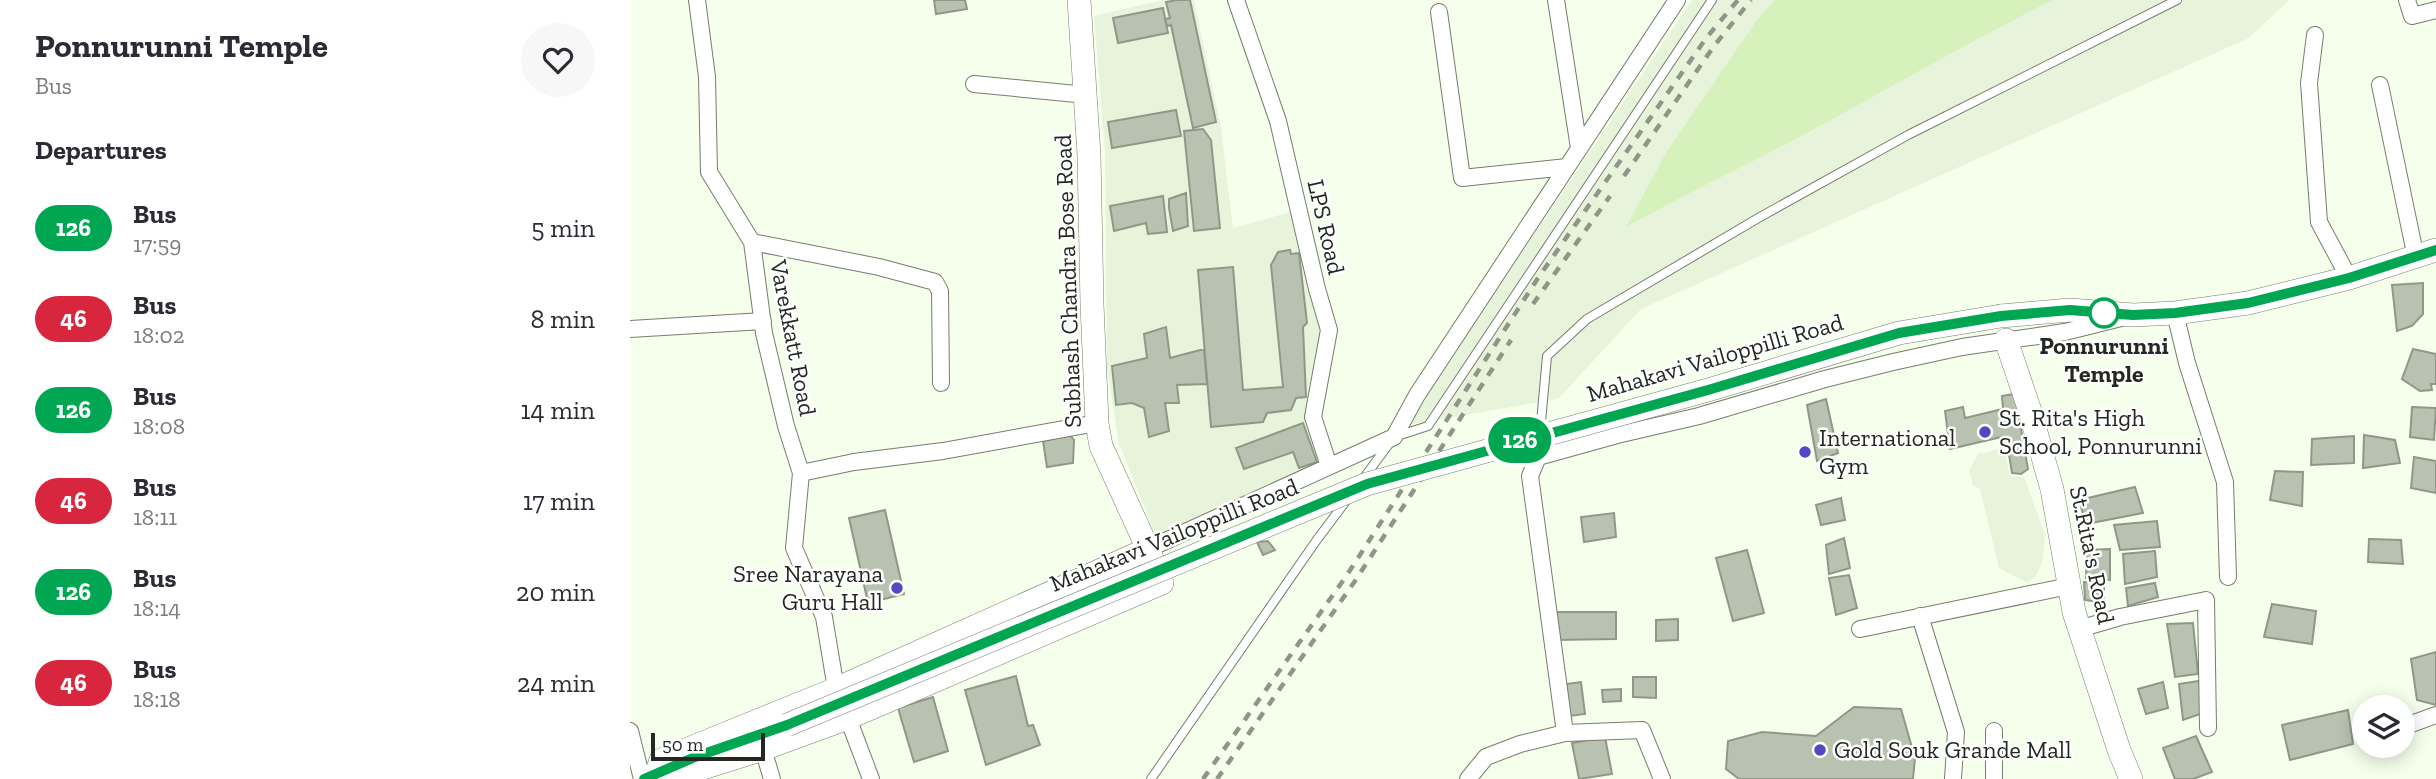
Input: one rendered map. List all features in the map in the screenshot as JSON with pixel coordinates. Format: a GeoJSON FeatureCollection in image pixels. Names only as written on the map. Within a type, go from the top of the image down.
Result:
{"type":"FeatureCollection","features":[{"type":"Feature","properties":{"kind":"main road","name":"Subhash Chandra Bose Road"},"geometry":{"type":"LineString","coordinates":[[848,718],[1162,583],[1101,446],[1097,423],[1087,95],[1079,0]]}},
{"type":"Feature","properties":{"kind":"main road","name":"Mahakavi Vailoppilli Road"},"geometry":{"type":"LineString","coordinates":[[655,778],[695,757],[787,725],[1367,484],[1708,390],[1899,333],[2001,316],[2070,310],[2133,315],[2175,313],[2248,303],[2349,278],[2426,254]]}},
{"type":"Feature","properties":{"kind":"main road","name":"St.Rita's Road"},"geometry":{"type":"LineString","coordinates":[[2007,340],[2052,489],[2069,586],[2080,629],[2131,779]]}},
{"type":"Feature","properties":{"kind":"main road"},"geometry":{"type":"LineString","coordinates":[[655,778],[661,760],[836,689],[1148,550]]}},
{"type":"Feature","properties":{"kind":"main road"},"geometry":{"type":"LineString","coordinates":[[655,778],[763,749],[848,718]]}},
{"type":"Feature","properties":{"kind":"street","name":"Varekkatt Road"},"geometry":{"type":"LineString","coordinates":[[697,0],[707,77],[709,172],[752,242],[762,321],[786,426],[801,473],[794,548],[824,617],[836,689]]}},
{"type":"Feature","properties":{"kind":"street","name":"LPS Road"},"geometry":{"type":"LineString","coordinates":[[1236,0],[1278,121],[1329,330],[1313,417],[1329,466]]}},
{"type":"Feature","properties":{"kind":"street"},"geometry":{"type":"LineString","coordinates":[[1556,0],[1580,148]]}},
{"type":"Feature","properties":{"kind":"street"},"geometry":{"type":"LineString","coordinates":[[1148,550],[1394,437],[1417,395],[1677,0]]}},
{"type":"Feature","properties":{"kind":"street"},"geometry":{"type":"LineString","coordinates":[[2407,0],[2412,16],[2436,10]]}},
{"type":"Feature","properties":{"kind":"street"},"geometry":{"type":"LineString","coordinates":[[1439,12],[1462,178],[1567,167]]}},
{"type":"Feature","properties":{"kind":"street"},"geometry":{"type":"LineString","coordinates":[[2315,35],[2309,83],[2319,222],[2349,278]]}},
{"type":"Feature","properties":{"kind":"street"},"geometry":{"type":"LineString","coordinates":[[974,84],[1087,95]]}},
{"type":"Feature","properties":{"kind":"street"},"geometry":{"type":"LineString","coordinates":[[2380,85],[2426,254]]}},
{"type":"Feature","properties":{"kind":"street"},"geometry":{"type":"LineString","coordinates":[[752,242],[879,267],[935,282],[940,291],[941,383]]}},
{"type":"Feature","properties":{"kind":"street"},"geometry":{"type":"LineString","coordinates":[[2175,313],[2187,363],[2225,482],[2228,577]]}},
{"type":"Feature","properties":{"kind":"street"},"geometry":{"type":"LineString","coordinates":[[1565,733],[1530,476],[1538,457],[1699,416],[1825,379],[1962,347],[2065,332],[2133,315]]}},
{"type":"Feature","properties":{"kind":"street"},"geometry":{"type":"LineString","coordinates":[[630,329],[762,321]]}},
{"type":"Feature","properties":{"kind":"street"},"geometry":{"type":"LineString","coordinates":[[801,473],[1097,423]]}},
{"type":"Feature","properties":{"kind":"street"},"geometry":{"type":"LineString","coordinates":[[1860,628],[2069,586]]}},
{"type":"Feature","properties":{"kind":"street"},"geometry":{"type":"LineString","coordinates":[[2080,629],[2120,617],[2206,600],[2207,728]]}},
{"type":"Feature","properties":{"kind":"street"},"geometry":{"type":"LineString","coordinates":[[1920,616],[1956,732],[1953,779]]}},
{"type":"Feature","properties":{"kind":"street"},"geometry":{"type":"LineString","coordinates":[[2415,723],[2436,715]]}},
{"type":"Feature","properties":{"kind":"street"},"geometry":{"type":"LineString","coordinates":[[848,718],[872,779]]}},
{"type":"Feature","properties":{"kind":"street"},"geometry":{"type":"LineString","coordinates":[[1468,779],[1486,757],[1520,744],[1565,733],[1642,730],[1662,779]]}},
{"type":"Feature","properties":{"kind":"street"},"geometry":{"type":"LineString","coordinates":[[630,731],[655,778]]}},
{"type":"Feature","properties":{"kind":"street"},"geometry":{"type":"LineString","coordinates":[[1994,731],[1994,779]]}},
{"type":"Feature","properties":{"kind":"street"},"geometry":{"type":"LineString","coordinates":[[763,749],[772,779]]}},
{"type":"Feature","properties":{"kind":"lane"},"geometry":{"type":"LineString","coordinates":[[1151,779],[1316,541],[1394,437],[1428,426],[1712,0]]}},
{"type":"Feature","properties":{"kind":"lane"},"geometry":{"type":"LineString","coordinates":[[1538,457],[1547,356],[1587,319],[1760,217],[1908,135],[2177,0]]}},
{"type":"Feature","properties":{"kind":"shaded area"},"geometry":{"type":"Polygon","coordinates":[[[1162,0],[1194,0],[1221,128],[1233,228],[1294,211],[1324,331],[1308,417],[1324,464],[1157,538],[1119,444],[1107,368],[1105,150],[1094,16],[1162,0]]]}},
{"type":"Feature","properties":{"kind":"shaded area"},"geometry":{"type":"Polygon","coordinates":[[[1692,0],[2289,0],[2249,38],[1641,309],[1558,399],[1406,425],[1692,0]]]}},
{"type":"Feature","properties":{"kind":"shaded area"},"geometry":{"type":"Polygon","coordinates":[[[2004,448],[2010,476],[2024,477],[2045,535],[2043,559],[2037,574],[2028,583],[1999,568],[1980,489],[1973,485],[1969,470],[1978,454],[2004,448]]]}},
{"type":"Feature","properties":{"kind":"green space"},"geometry":{"type":"Polygon","coordinates":[[[1775,0],[2052,0],[1807,133],[1626,227],[1667,151],[1757,20],[1775,0]]]}},
{"type":"Feature","properties":{"kind":"building"},"geometry":{"type":"Polygon","coordinates":[[[934,0],[965,0],[967,9],[936,14],[934,0]]]}},
{"type":"Feature","properties":{"kind":"building"},"geometry":{"type":"Polygon","coordinates":[[[1190,0],[1216,122],[1193,128],[1171,25],[1167,26],[1165,19],[1170,18],[1166,2],[1190,0]]]}},
{"type":"Feature","properties":{"kind":"building"},"geometry":{"type":"Polygon","coordinates":[[[1163,8],[1168,33],[1118,43],[1113,18],[1163,8]]]}},
{"type":"Feature","properties":{"kind":"building"},"geometry":{"type":"Polygon","coordinates":[[[1176,110],[1181,136],[1112,148],[1108,122],[1176,110]]]}},
{"type":"Feature","properties":{"kind":"building"},"geometry":{"type":"Polygon","coordinates":[[[1203,129],[1211,140],[1220,228],[1194,231],[1184,131],[1203,129]]]}},
{"type":"Feature","properties":{"kind":"building"},"geometry":{"type":"Polygon","coordinates":[[[1186,193],[1188,226],[1173,231],[1169,199],[1186,193]]]}},
{"type":"Feature","properties":{"kind":"building"},"geometry":{"type":"Polygon","coordinates":[[[1163,196],[1167,232],[1148,234],[1146,223],[1114,231],[1110,206],[1163,196]]]}},
{"type":"Feature","properties":{"kind":"building"},"geometry":{"type":"Polygon","coordinates":[[[1290,250],[1291,254],[1299,253],[1307,323],[1303,327],[1306,397],[1296,398],[1291,410],[1267,413],[1263,422],[1211,427],[1198,270],[1233,267],[1243,390],[1283,387],[1271,265],[1278,252],[1290,250]]]}},
{"type":"Feature","properties":{"kind":"building"},"geometry":{"type":"Polygon","coordinates":[[[2423,283],[2423,314],[2412,326],[2397,331],[2392,285],[2423,283]]]}},
{"type":"Feature","properties":{"kind":"building"},"geometry":{"type":"Polygon","coordinates":[[[1166,327],[1170,358],[1204,349],[1207,384],[1177,385],[1179,403],[1165,403],[1169,431],[1149,437],[1144,408],[1132,403],[1116,405],[1112,366],[1147,358],[1144,334],[1166,327]]]}},
{"type":"Feature","properties":{"kind":"building"},"geometry":{"type":"Polygon","coordinates":[[[2413,349],[2436,354],[2436,384],[2431,384],[2432,390],[2420,391],[2402,379],[2413,349]]]}},
{"type":"Feature","properties":{"kind":"building","name":"St. Rita's High School, Ponnurunni"},"geometry":{"type":"Polygon","coordinates":[[[2019,393],[2025,428],[2021,429],[2028,469],[2021,474],[2012,473],[2006,436],[1950,449],[1945,411],[1963,407],[1965,418],[2003,409],[2002,396],[2019,393]]]}},
{"type":"Feature","properties":{"kind":"building"},"geometry":{"type":"Polygon","coordinates":[[[1826,399],[1838,453],[1817,461],[1807,405],[1826,399]]]}},
{"type":"Feature","properties":{"kind":"building"},"geometry":{"type":"Polygon","coordinates":[[[2412,407],[2436,408],[2434,440],[2410,437],[2412,407]]]}},
{"type":"Feature","properties":{"kind":"building"},"geometry":{"type":"Polygon","coordinates":[[[1303,423],[1317,462],[1299,468],[1293,452],[1244,469],[1236,448],[1303,423]]]}},
{"type":"Feature","properties":{"kind":"building"},"geometry":{"type":"Polygon","coordinates":[[[1070,435],[1074,440],[1073,463],[1047,467],[1043,441],[1070,435]]]}},
{"type":"Feature","properties":{"kind":"building"},"geometry":{"type":"Polygon","coordinates":[[[2364,435],[2395,440],[2400,463],[2363,468],[2364,435]]]}},
{"type":"Feature","properties":{"kind":"building"},"geometry":{"type":"Polygon","coordinates":[[[2354,436],[2354,463],[2311,465],[2312,439],[2354,436]]]}},
{"type":"Feature","properties":{"kind":"building"},"geometry":{"type":"Polygon","coordinates":[[[2414,457],[2436,461],[2436,493],[2411,488],[2414,457]]]}},
{"type":"Feature","properties":{"kind":"building"},"geometry":{"type":"Polygon","coordinates":[[[2275,471],[2303,472],[2302,506],[2270,500],[2275,471]]]}},
{"type":"Feature","properties":{"kind":"building"},"geometry":{"type":"Polygon","coordinates":[[[2135,487],[2143,513],[2086,524],[2079,500],[2135,487]]]}},
{"type":"Feature","properties":{"kind":"building"},"geometry":{"type":"Polygon","coordinates":[[[1841,498],[1845,520],[1821,525],[1816,505],[1841,498]]]}},
{"type":"Feature","properties":{"kind":"building"},"geometry":{"type":"Polygon","coordinates":[[[885,510],[904,594],[868,603],[849,518],[885,510]]]}},
{"type":"Feature","properties":{"kind":"building"},"geometry":{"type":"Polygon","coordinates":[[[1614,513],[1616,537],[1584,542],[1581,517],[1614,513]]]}},
{"type":"Feature","properties":{"kind":"building"},"geometry":{"type":"Polygon","coordinates":[[[2157,521],[2160,547],[2120,550],[2114,525],[2157,521]]]}},
{"type":"Feature","properties":{"kind":"building"},"geometry":{"type":"Polygon","coordinates":[[[1844,538],[1850,568],[1829,574],[1826,545],[1844,538]]]}},
{"type":"Feature","properties":{"kind":"building"},"geometry":{"type":"Polygon","coordinates":[[[2369,539],[2401,540],[2403,564],[2368,562],[2369,539]]]}},
{"type":"Feature","properties":{"kind":"building"},"geometry":{"type":"Polygon","coordinates":[[[1268,541],[1275,550],[1263,555],[1257,542],[1268,541]]]}},
{"type":"Feature","properties":{"kind":"building"},"geometry":{"type":"Polygon","coordinates":[[[2110,549],[2110,580],[2086,578],[2087,550],[2110,549]]]}},
{"type":"Feature","properties":{"kind":"building"},"geometry":{"type":"Polygon","coordinates":[[[1747,550],[1764,613],[1733,621],[1716,558],[1747,550]]]}},
{"type":"Feature","properties":{"kind":"building"},"geometry":{"type":"Polygon","coordinates":[[[2155,551],[2157,577],[2125,584],[2123,554],[2155,551]]]}},
{"type":"Feature","properties":{"kind":"building"},"geometry":{"type":"Polygon","coordinates":[[[1849,575],[1857,608],[1836,615],[1829,578],[1849,575]]]}},
{"type":"Feature","properties":{"kind":"building"},"geometry":{"type":"Polygon","coordinates":[[[2084,582],[2104,583],[2104,603],[2085,600],[2084,582]]]}},
{"type":"Feature","properties":{"kind":"building"},"geometry":{"type":"Polygon","coordinates":[[[2155,583],[2158,597],[2128,606],[2126,588],[2155,583]]]}},
{"type":"Feature","properties":{"kind":"building"},"geometry":{"type":"Polygon","coordinates":[[[2272,604],[2316,611],[2312,644],[2264,637],[2272,604]]]}},
{"type":"Feature","properties":{"kind":"building"},"geometry":{"type":"Polygon","coordinates":[[[1555,612],[1616,612],[1616,639],[1555,640],[1555,612]]]}},
{"type":"Feature","properties":{"kind":"building"},"geometry":{"type":"Polygon","coordinates":[[[1678,619],[1678,640],[1656,641],[1656,620],[1678,619]]]}},
{"type":"Feature","properties":{"kind":"building"},"geometry":{"type":"Polygon","coordinates":[[[2193,623],[2198,674],[2175,677],[2167,624],[2193,623]]]}},
{"type":"Feature","properties":{"kind":"building"},"geometry":{"type":"Polygon","coordinates":[[[2436,652],[2436,705],[2417,700],[2411,659],[2436,652]]]}},
{"type":"Feature","properties":{"kind":"building"},"geometry":{"type":"Polygon","coordinates":[[[1016,676],[1028,726],[1033,725],[1040,745],[986,765],[965,690],[1016,676]]]}},
{"type":"Feature","properties":{"kind":"building"},"geometry":{"type":"Polygon","coordinates":[[[1633,677],[1656,677],[1656,698],[1633,697],[1633,677]]]}},
{"type":"Feature","properties":{"kind":"building"},"geometry":{"type":"Polygon","coordinates":[[[2199,681],[2203,713],[2183,720],[2179,684],[2199,681]]]}},
{"type":"Feature","properties":{"kind":"building"},"geometry":{"type":"Polygon","coordinates":[[[1581,682],[1585,714],[1570,716],[1566,684],[1581,682]]]}},
{"type":"Feature","properties":{"kind":"building"},"geometry":{"type":"Polygon","coordinates":[[[2163,682],[2168,708],[2146,714],[2138,689],[2163,682]]]}},
{"type":"Feature","properties":{"kind":"building"},"geometry":{"type":"Polygon","coordinates":[[[1621,689],[1621,701],[1603,702],[1602,690],[1621,689]]]}},
{"type":"Feature","properties":{"kind":"building"},"geometry":{"type":"Polygon","coordinates":[[[933,697],[948,751],[914,762],[898,708],[933,697]]]}},
{"type":"Feature","properties":{"kind":"building","name":"Gold Souk Grande Mall"},"geometry":{"type":"Polygon","coordinates":[[[1854,707],[1901,709],[1915,758],[1913,779],[1739,779],[1726,769],[1728,741],[1762,732],[1816,736],[1854,707]]]}},
{"type":"Feature","properties":{"kind":"building"},"geometry":{"type":"Polygon","coordinates":[[[2348,710],[2352,744],[2290,760],[2282,725],[2348,710]]]}},
{"type":"Feature","properties":{"kind":"building"},"geometry":{"type":"Polygon","coordinates":[[[2196,736],[2212,772],[2193,779],[2175,779],[2163,748],[2196,736]]]}},
{"type":"Feature","properties":{"kind":"building"},"geometry":{"type":"Polygon","coordinates":[[[1605,737],[1612,774],[1579,779],[1572,743],[1605,737]]]}},
{"type":"Feature","properties":{"kind":"railway"},"geometry":{"type":"LineString","coordinates":[[1203,779],[1347,575],[1538,278],[1707,37],[1738,0]]}},
{"type":"Feature","properties":{"kind":"railway"},"geometry":{"type":"LineString","coordinates":[[1624,176],[1714,46],[1751,0]]}},
{"type":"Feature","properties":{"kind":"railway"},"geometry":{"type":"LineString","coordinates":[[1533,304],[1610,196]]}},
{"type":"Feature","properties":{"kind":"railway"},"geometry":{"type":"LineString","coordinates":[[1217,779],[1355,581],[1511,340]]}},
{"type":"Feature","properties":{"kind":"bus line","name":"126"},"geometry":{"type":"LineString","coordinates":[[644,779],[695,757],[787,725],[1367,484],[1708,390],[1899,333],[2001,316],[2070,310],[2133,315],[2175,313],[2248,303],[2349,278],[2436,250]]}},
{"type":"Feature","properties":{"kind":"place","name":"Ponnurunni Temple"},"geometry":{"type":"Point","coordinates":[2104,313]}},
{"type":"Feature","properties":{"kind":"place","name":"St. Rita's High School, Ponnurunni"},"geometry":{"type":"Point","coordinates":[1985,432]}},
{"type":"Feature","properties":{"kind":"place","name":"International Gym"},"geometry":{"type":"Point","coordinates":[1805,452]}},
{"type":"Feature","properties":{"kind":"place","name":"Sree Narayana Guru Hall"},"geometry":{"type":"Point","coordinates":[897,588]}},
{"type":"Feature","properties":{"kind":"place","name":"Gold Souk Grande Mall"},"geometry":{"type":"Point","coordinates":[1820,750]}}]}
